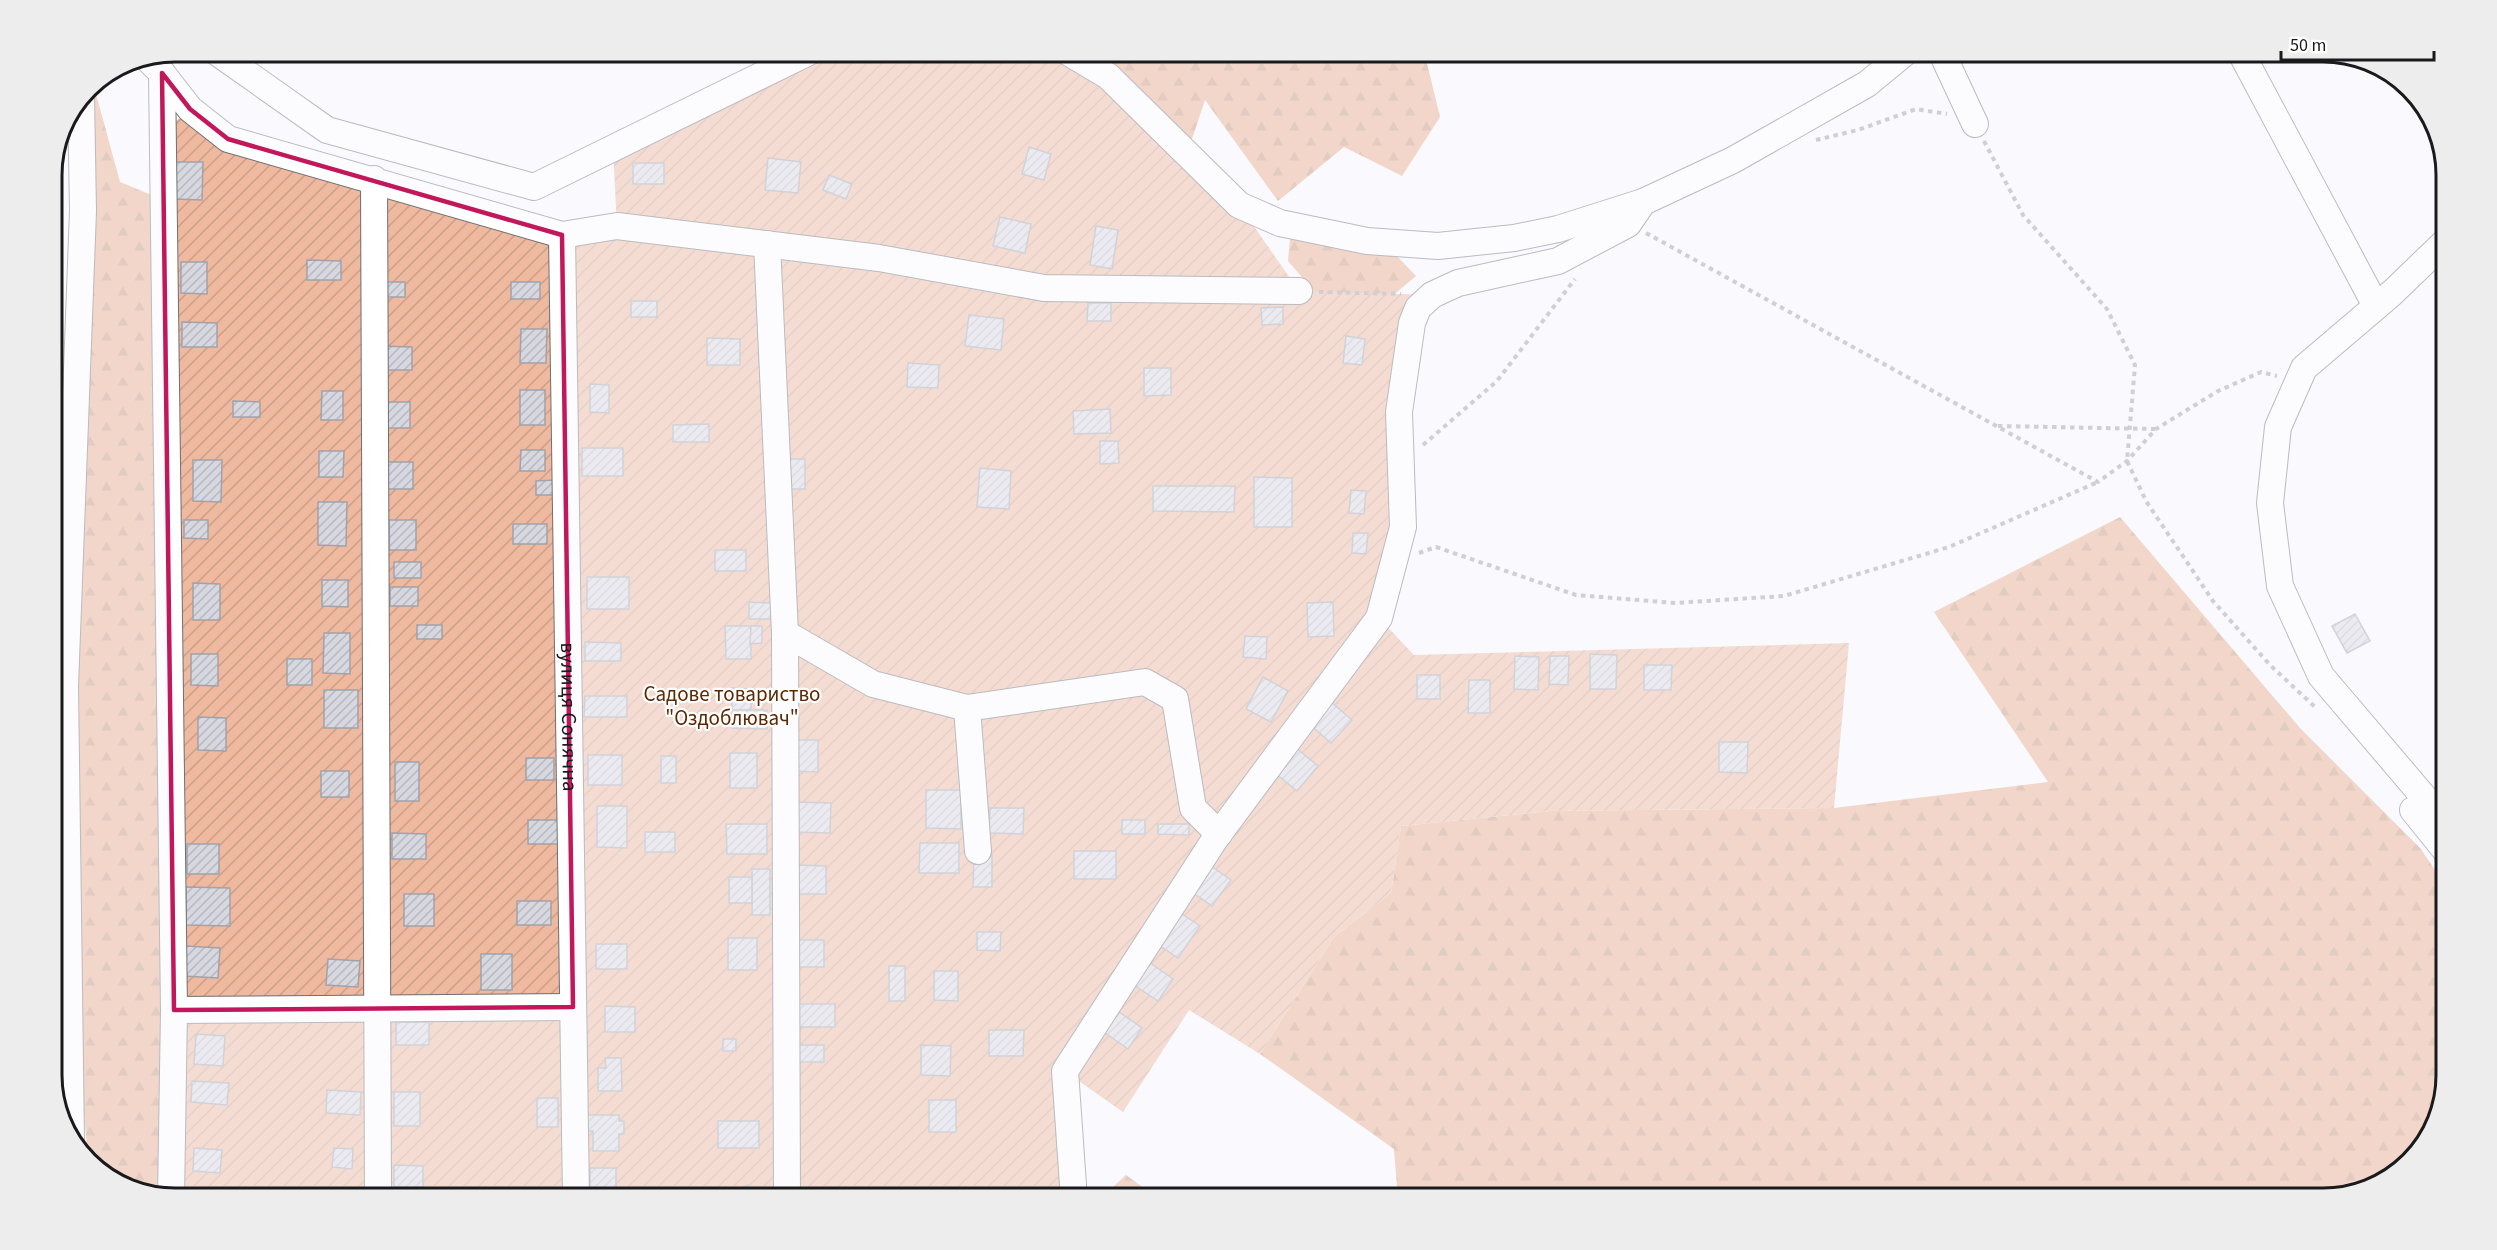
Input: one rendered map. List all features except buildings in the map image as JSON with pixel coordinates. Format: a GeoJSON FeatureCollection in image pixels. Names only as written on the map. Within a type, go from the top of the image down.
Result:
{"type":"FeatureCollection","features":[{"type":"Feature","properties":{"kind":"street"},"geometry":{"type":"LineString","coordinates":[[231,62],[327,130],[534,187],[789,62]]}},
{"type":"Feature","properties":{"kind":"street"},"geometry":{"type":"LineString","coordinates":[[1084,62],[1108,76],[1239,205],[1280,223],[1367,241],[1407,245],[1449,245],[1514,238],[1557,229],[1643,202],[1754,148],[1867,84],[1894,62]]}},
{"type":"Feature","properties":{"kind":"street"},"geometry":{"type":"LineString","coordinates":[[1946,62],[1975,124]]}},
{"type":"Feature","properties":{"kind":"street"},"geometry":{"type":"LineString","coordinates":[[2246,62],[2376,306]]}},
{"type":"Feature","properties":{"kind":"street"},"geometry":{"type":"LineString","coordinates":[[154,65],[190,109],[228,139],[374,179],[562,235],[617,226],[879,258],[1044,288],[1299,291]]}},
{"type":"Feature","properties":{"kind":"street"},"geometry":{"type":"LineString","coordinates":[[154,65],[174,1010],[171,1188]]}},
{"type":"Feature","properties":{"kind":"street"},"geometry":{"type":"LineString","coordinates":[[71,1121],[65,686],[83,211],[81,110]]}},
{"type":"Feature","properties":{"kind":"street"},"geometry":{"type":"LineString","coordinates":[[374,179],[378,1188]]}},
{"type":"Feature","properties":{"kind":"street"},"geometry":{"type":"LineString","coordinates":[[1073,1188],[1065,1071],[1219,834],[1379,618],[1403,527],[1399,412],[1412,323],[1418,308],[1432,295],[1458,283],[1558,261],[1629,224],[1643,202]]}},
{"type":"Feature","properties":{"kind":"street","name":"вулиця Сонячна"},"geometry":{"type":"LineString","coordinates":[[562,235],[576,1188]]}},
{"type":"Feature","properties":{"kind":"street"},"geometry":{"type":"LineString","coordinates":[[767,244],[785,633],[787,1188]]}},
{"type":"Feature","properties":{"kind":"street"},"geometry":{"type":"LineString","coordinates":[[2435,251],[2304,368],[2278,427],[2271,492],[2280,586],[2321,676],[2436,811]]}},
{"type":"Feature","properties":{"kind":"street"},"geometry":{"type":"LineString","coordinates":[[785,633],[873,684],[967,708],[1145,682],[1175,699],[1192,808],[1219,834]]}},
{"type":"Feature","properties":{"kind":"street"},"geometry":{"type":"LineString","coordinates":[[967,708],[978,851]]}},
{"type":"Feature","properties":{"kind":"street"},"geometry":{"type":"LineString","coordinates":[[2409,805],[2436,838]]}},
{"type":"Feature","properties":{"kind":"street"},"geometry":{"type":"LineString","coordinates":[[174,1010],[573,1007]]}},
{"type":"Feature","properties":{"kind":"path"},"geometry":{"type":"LineString","coordinates":[[1813,141],[1858,130],[1916,109],[1959,116],[1975,124],[2023,215],[2107,309],[2135,365],[2127,461],[2146,501],[2213,601],[2270,665],[2319,710]]}},
{"type":"Feature","properties":{"kind":"path"},"geometry":{"type":"LineString","coordinates":[[1629,224],[2098,482]]}},
{"type":"Feature","properties":{"kind":"path"},"geometry":{"type":"LineString","coordinates":[[1401,465],[1497,381],[1576,277]]}},
{"type":"Feature","properties":{"kind":"path"},"geometry":{"type":"LineString","coordinates":[[1299,291],[1432,295]]}},
{"type":"Feature","properties":{"kind":"path"},"geometry":{"type":"LineString","coordinates":[[1415,554],[1436,547],[1575,595],[1676,603],[1784,596],[1949,547],[2098,482],[2127,461],[2156,429],[2218,391],[2261,372],[2298,381]]}},
{"type":"Feature","properties":{"kind":"path"},"geometry":{"type":"LineString","coordinates":[[1997,426],[2156,429]]}},
{"type":"Feature","properties":{"kind":"highlighted area"},"geometry":{"type":"Polygon","coordinates":[[[162,73],[190,109],[228,139],[562,235],[573,1007],[174,1010],[162,73]]]}},
{"type":"Feature","properties":{"kind":"green space","name":"Садове товариство \"Оздоблювач\""},"geometry":{"type":"Polygon","coordinates":[[[789,62],[1078,62],[1239,205],[1299,291],[1432,295],[1418,308],[1403,527],[1379,618],[1414,655],[1849,643],[1834,808],[1550,811],[1401,826],[1391,893],[1334,937],[1260,1054],[1189,1010],[1123,1112],[1066,1072],[1073,1188],[174,1188],[165,131],[190,109],[228,139],[562,235],[617,226],[613,149],[789,62]]]}},
{"type":"Feature","properties":{"kind":"green space"},"geometry":{"type":"Polygon","coordinates":[[[1107,62],[1427,62],[1440,117],[1402,176],[1344,147],[1278,201],[1205,100],[1191,142],[1107,62]]]}},
{"type":"Feature","properties":{"kind":"green space"},"geometry":{"type":"Polygon","coordinates":[[[96,93],[120,182],[166,201],[171,1188],[145,1185],[124,1177],[100,1161],[87,1147],[70,956],[87,103],[96,93]]]}},
{"type":"Feature","properties":{"kind":"green space"},"geometry":{"type":"Polygon","coordinates":[[[1290,239],[1392,251],[1416,276],[1379,307],[1324,303],[1288,261],[1290,239]]]}},
{"type":"Feature","properties":{"kind":"green space"},"geometry":{"type":"Polygon","coordinates":[[[2120,517],[2300,728],[2420,848],[2436,871],[2435,1091],[2424,1126],[2408,1150],[2397,1161],[2373,1177],[2338,1188],[1397,1188],[1394,1149],[1260,1054],[1334,937],[1391,893],[1401,826],[1550,811],[1834,808],[2048,782],[1934,612],[2120,517]]]}},
{"type":"Feature","properties":{"kind":"green space"},"geometry":{"type":"Polygon","coordinates":[[[1126,1175],[1144,1188],[1112,1188],[1126,1175]]]}}]}
